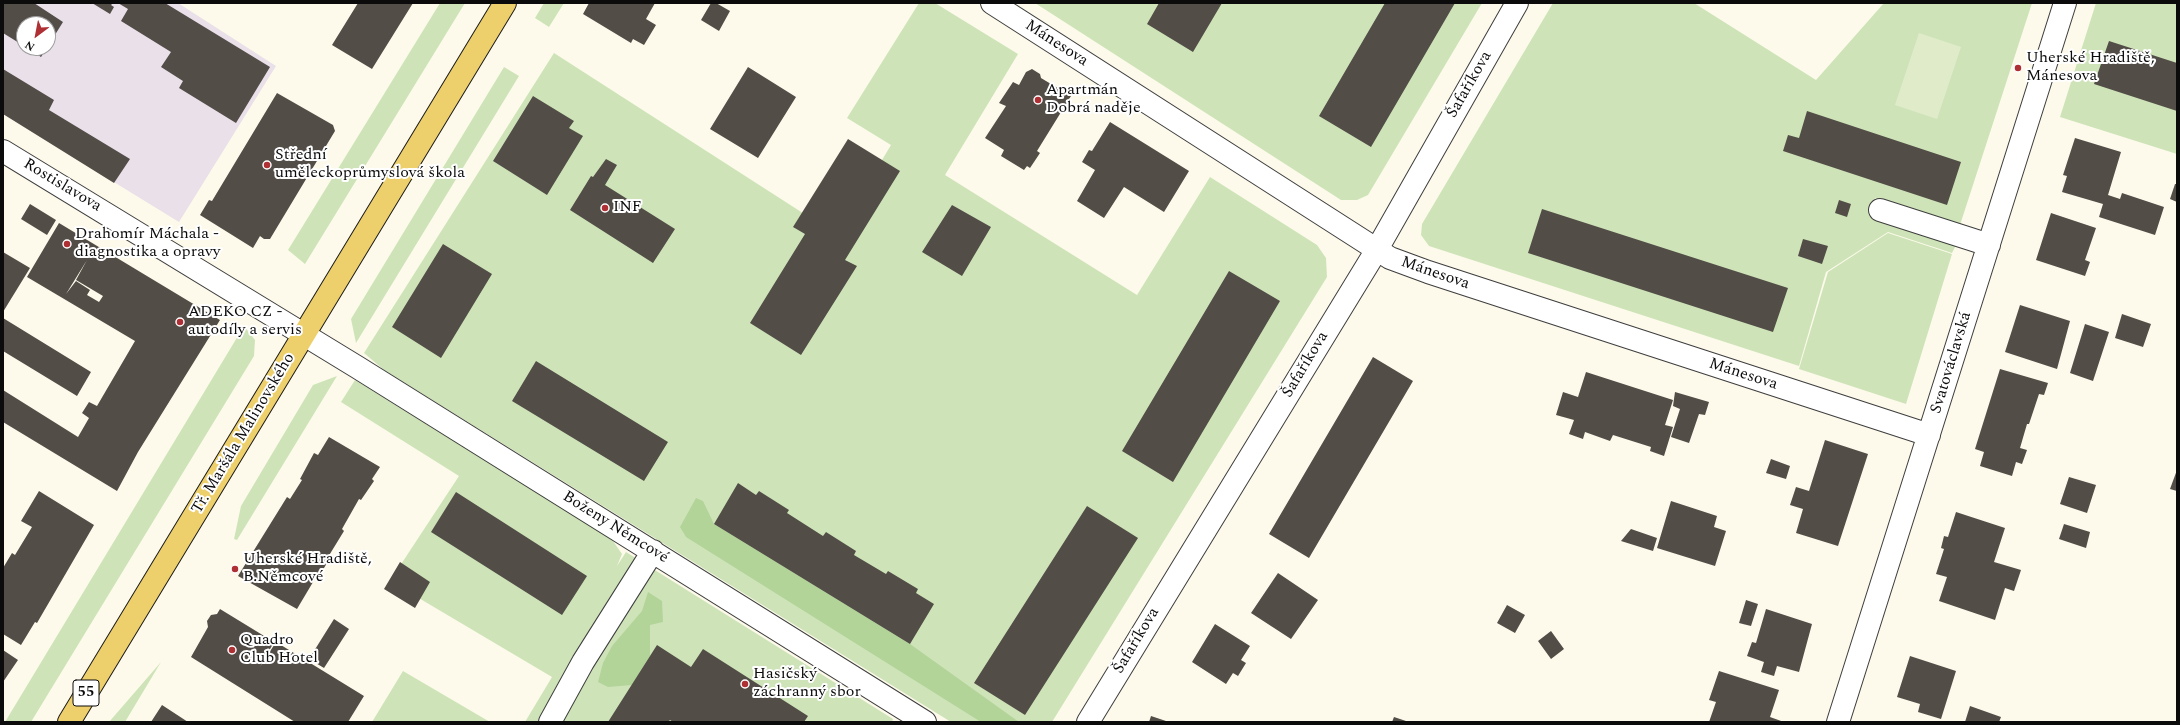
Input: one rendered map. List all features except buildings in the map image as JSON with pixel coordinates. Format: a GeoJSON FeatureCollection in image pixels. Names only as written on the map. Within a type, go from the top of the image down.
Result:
{"type":"FeatureCollection","features":[{"type":"Feature","properties":{"kind":"main road","name":"Tř. Maršála Malinovského"},"geometry":{"type":"LineString","coordinates":[[69,722],[505,3]]}},
{"type":"Feature","properties":{"kind":"street","name":"Mánesova"},"geometry":{"type":"LineString","coordinates":[[992,3],[1376,251],[1428,272],[1929,435]]}},
{"type":"Feature","properties":{"kind":"street","name":"Šafaříkova"},"geometry":{"type":"LineString","coordinates":[[1088,722],[1376,251],[1517,3]]}},
{"type":"Feature","properties":{"kind":"street","name":"Svatováclavská"},"geometry":{"type":"LineString","coordinates":[[1838,722],[2064,3]]}},
{"type":"Feature","properties":{"kind":"street","name":"Rostislavova"},"geometry":{"type":"LineString","coordinates":[[3,151],[304,335]]}},
{"type":"Feature","properties":{"kind":"street"},"geometry":{"type":"LineString","coordinates":[[1880,210],[1989,245]]}},
{"type":"Feature","properties":{"kind":"street","name":"Boženy Němcové"},"geometry":{"type":"LineString","coordinates":[[304,335],[653,551],[925,722]]}},
{"type":"Feature","properties":{"kind":"street"},"geometry":{"type":"LineString","coordinates":[[550,722],[587,656],[653,551]]}},
{"type":"Feature","properties":{"kind":"shaded area"},"geometry":{"type":"Polygon","coordinates":[[[3,3],[178,3],[276,66],[179,222],[3,114],[3,3]]]}},
{"type":"Feature","properties":{"kind":"green space"},"geometry":{"type":"Polygon","coordinates":[[[440,3],[465,3],[305,264],[288,250],[440,3]]]}},
{"type":"Feature","properties":{"kind":"green space"},"geometry":{"type":"Polygon","coordinates":[[[544,3],[564,3],[549,27],[535,18],[544,3]]]}},
{"type":"Feature","properties":{"kind":"green space"},"geometry":{"type":"Polygon","coordinates":[[[919,3],[935,3],[1018,54],[945,175],[1137,295],[1210,177],[1317,245],[1326,258],[1327,277],[1052,722],[951,722],[384,370],[364,353],[554,53],[837,235],[891,145],[847,118],[919,3]]]}},
{"type":"Feature","properties":{"kind":"green space"},"geometry":{"type":"Polygon","coordinates":[[[1035,3],[1482,3],[1368,195],[1357,200],[1341,200],[1035,3]]]}},
{"type":"Feature","properties":{"kind":"green space"},"geometry":{"type":"Polygon","coordinates":[[[1553,3],[1694,3],[1816,80],[1884,3],[2032,3],[1960,225],[1875,198],[1869,215],[1956,245],[1952,253],[1888,232],[1826,272],[1799,366],[1429,246],[1421,235],[1422,224],[1553,3]]]}},
{"type":"Feature","properties":{"kind":"green space"},"geometry":{"type":"Polygon","coordinates":[[[2096,3],[2177,3],[2177,154],[2060,117],[2096,3]]]}},
{"type":"Feature","properties":{"kind":"green space"},"geometry":{"type":"Polygon","coordinates":[[[1919,33],[1961,47],[1937,119],[1895,105],[1919,33]]]}},
{"type":"Feature","properties":{"kind":"green space"},"geometry":{"type":"Polygon","coordinates":[[[504,67],[519,76],[356,343],[351,319],[504,67]]]}},
{"type":"Feature","properties":{"kind":"green space"},"geometry":{"type":"Polygon","coordinates":[[[1888,233],[1952,254],[1906,404],[1799,369],[1828,272],[1888,233]]]}},
{"type":"Feature","properties":{"kind":"green space"},"geometry":{"type":"Polygon","coordinates":[[[244,326],[255,340],[254,356],[31,722],[5,722],[244,326]]]}},
{"type":"Feature","properties":{"kind":"green space"},"geometry":{"type":"Polygon","coordinates":[[[337,376],[237,540],[234,539],[241,506],[313,385],[337,376]]]}},
{"type":"Feature","properties":{"kind":"green space"},"geometry":{"type":"Polygon","coordinates":[[[355,380],[599,531],[613,541],[622,554],[617,566],[626,552],[893,719],[892,722],[525,722],[552,677],[390,581],[459,476],[341,402],[355,380]]]}},
{"type":"Feature","properties":{"kind":"green space"},"geometry":{"type":"Polygon","coordinates":[[[696,498],[703,501],[714,524],[910,644],[1019,722],[981,722],[686,537],[680,527],[696,498]]]}},
{"type":"Feature","properties":{"kind":"green space"},"geometry":{"type":"Polygon","coordinates":[[[648,592],[662,601],[663,622],[650,625],[650,656],[632,685],[608,687],[598,682],[603,663],[612,646],[642,611],[648,592]]]}},
{"type":"Feature","properties":{"kind":"green space"},"geometry":{"type":"Polygon","coordinates":[[[161,662],[125,722],[109,722],[161,662]]]}},
{"type":"Feature","properties":{"kind":"green space"},"geometry":{"type":"Polygon","coordinates":[[[403,671],[490,722],[372,722],[403,671]]]}},
{"type":"Feature","properties":{"kind":"place","name":"Uherské Hradiště, Mánesova"},"geometry":{"type":"Point","coordinates":[2018,68]}},
{"type":"Feature","properties":{"kind":"place","name":"Apartmán Dobrá naděje"},"geometry":{"type":"Point","coordinates":[1038,100]}},
{"type":"Feature","properties":{"kind":"place","name":"Střední uměleckoprůmyslová škola"},"geometry":{"type":"Point","coordinates":[267,165]}},
{"type":"Feature","properties":{"kind":"place","name":"INF"},"geometry":{"type":"Point","coordinates":[605,208]}},
{"type":"Feature","properties":{"kind":"place","name":"Drahomír Máchala - diagnostika a opravy"},"geometry":{"type":"Point","coordinates":[67,244]}},
{"type":"Feature","properties":{"kind":"place","name":"ADEKO CZ - autodíly a servis"},"geometry":{"type":"Point","coordinates":[180,322]}},
{"type":"Feature","properties":{"kind":"place","name":"Uherské Hradiště, B.Němcové"},"geometry":{"type":"Point","coordinates":[235,569]}},
{"type":"Feature","properties":{"kind":"place","name":"Quadro Club Hotel"},"geometry":{"type":"Point","coordinates":[232,650]}},
{"type":"Feature","properties":{"kind":"place","name":"Hasičský záchranný sbor"},"geometry":{"type":"Point","coordinates":[745,684]}}]}
